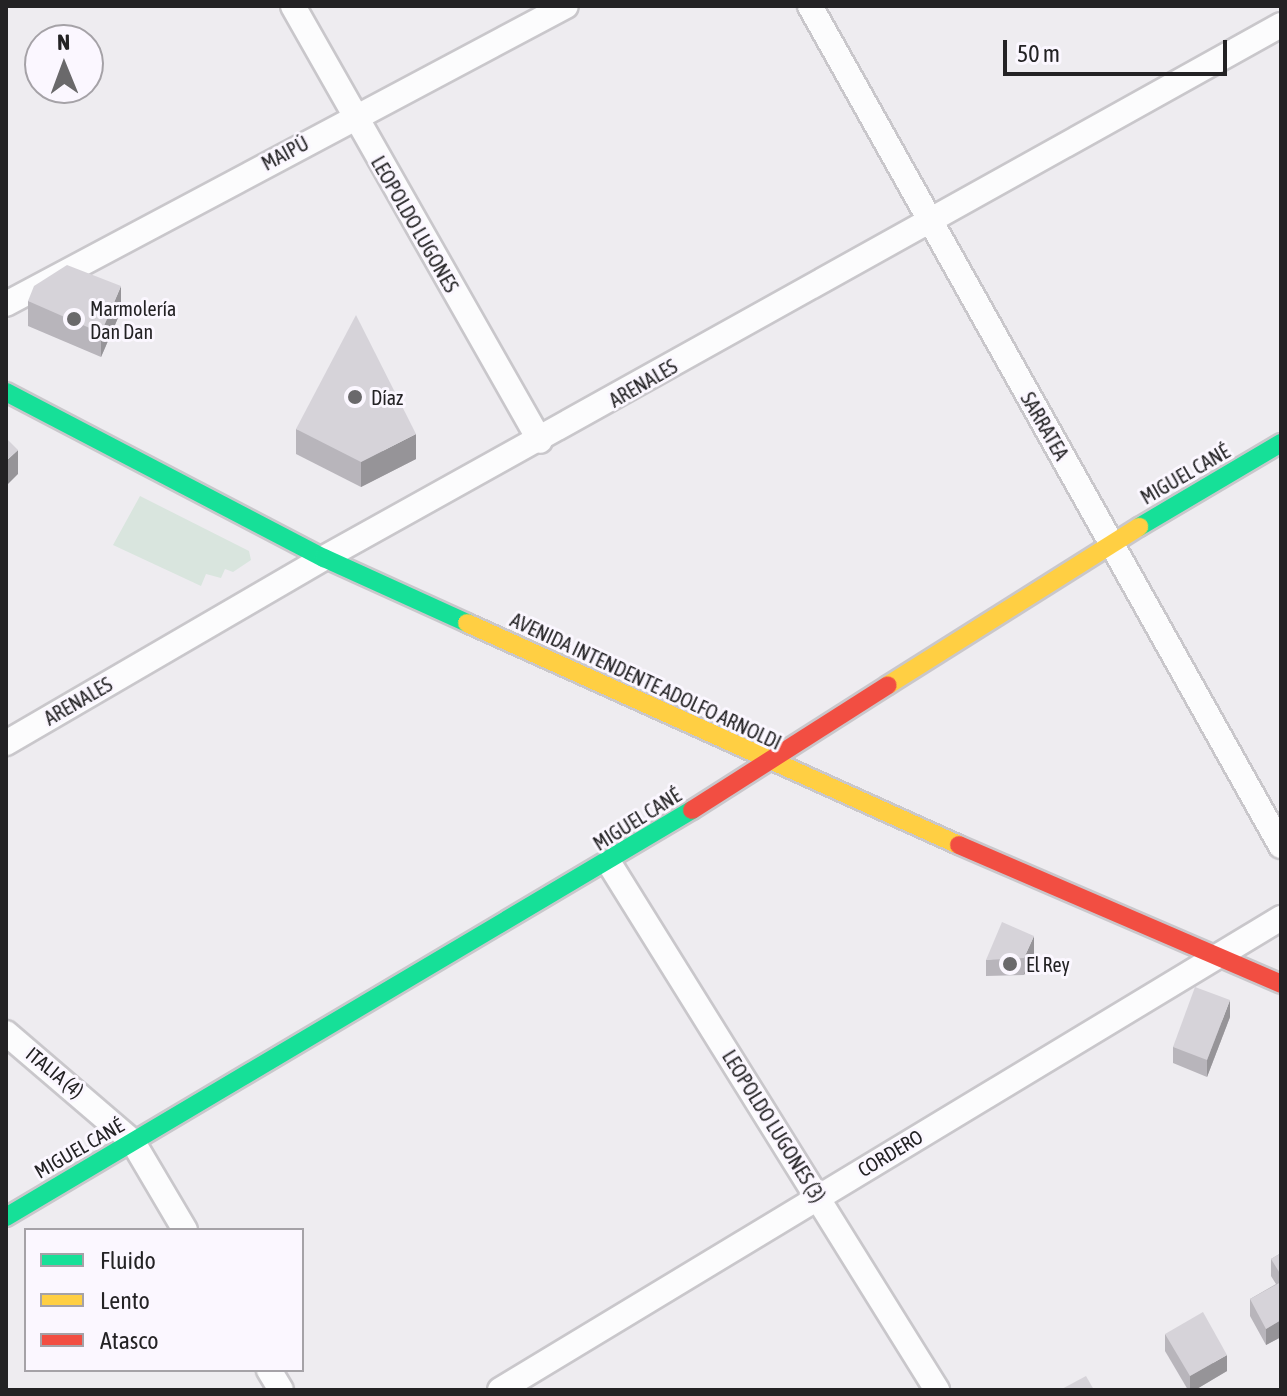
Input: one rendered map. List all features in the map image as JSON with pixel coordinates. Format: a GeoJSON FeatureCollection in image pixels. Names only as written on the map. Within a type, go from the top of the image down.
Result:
{"type":"FeatureCollection","features":[{"type":"Feature","properties":{"kind":"street","name":"LEOPOLDO LUGONES"},"geometry":{"type":"LineString","coordinates":[[293,6],[540,441]]}},
{"type":"Feature","properties":{"kind":"street","name":"MAIPÚ"},"geometry":{"type":"LineString","coordinates":[[6,304],[566,6]]}},
{"type":"Feature","properties":{"kind":"street","name":"SARRATEA"},"geometry":{"type":"LineString","coordinates":[[810,6],[1281,846]]}},
{"type":"Feature","properties":{"kind":"street","name":"ARENALES"},"geometry":{"type":"LineString","coordinates":[[6,743],[324,558],[540,441],[928,219],[1281,25]]}},
{"type":"Feature","properties":{"kind":"street","name":"AVENIDA INTENDENTE ADOLFO ARNOLDI"},"geometry":{"type":"LineString","coordinates":[[6,392],[324,558],[768,762],[1281,984]]}},
{"type":"Feature","properties":{"kind":"street","name":"MIGUEL CANÉ"},"geometry":{"type":"LineString","coordinates":[[6,1217],[609,863],[1111,543],[1281,443]]}},
{"type":"Feature","properties":{"kind":"street","name":"LEOPOLDO LUGONES (3)"},"geometry":{"type":"LineString","coordinates":[[609,863],[937,1390]]}},
{"type":"Feature","properties":{"kind":"street","name":"CORDERO"},"geometry":{"type":"LineString","coordinates":[[500,1390],[1281,918]]}},
{"type":"Feature","properties":{"kind":"street","name":"ITALIA (4)"},"geometry":{"type":"LineString","coordinates":[[6,1033],[133,1142],[184,1228]]}},
{"type":"Feature","properties":{"kind":"street"},"geometry":{"type":"LineString","coordinates":[[270,1372],[281,1390]]}},
{"type":"Feature","properties":{"kind":"shaded area"},"geometry":{"type":"Polygon","coordinates":[[[140,496],[249,551],[251,560],[233,572],[225,569],[221,578],[206,574],[201,586],[113,545],[140,496]]]}},
{"type":"Feature","properties":{"kind":"building"},"geometry":{"type":"Polygon","coordinates":[[[67,265],[121,286],[101,333],[28,301],[34,286],[67,265]]]}},
{"type":"Feature","properties":{"kind":"building","name":"Díaz"},"geometry":{"type":"Polygon","coordinates":[[[356,315],[416,434],[361,462],[296,429],[356,315]]]}},
{"type":"Feature","properties":{"kind":"building"},"geometry":{"type":"Polygon","coordinates":[[[6,438],[18,450],[6,461],[6,438]]]}},
{"type":"Feature","properties":{"kind":"building"},"geometry":{"type":"Polygon","coordinates":[[[1002,922],[1034,936],[1024,958],[986,960],[1002,922]]]}},
{"type":"Feature","properties":{"kind":"building"},"geometry":{"type":"Polygon","coordinates":[[[1195,987],[1230,1000],[1207,1060],[1173,1047],[1195,987]]]}},
{"type":"Feature","properties":{"kind":"building"},"geometry":{"type":"Polygon","coordinates":[[[1281,1253],[1281,1275],[1271,1259],[1281,1253]]]}},
{"type":"Feature","properties":{"kind":"building"},"geometry":{"type":"Polygon","coordinates":[[[1281,1282],[1281,1320],[1266,1329],[1250,1299],[1281,1282]]]}},
{"type":"Feature","properties":{"kind":"building"},"geometry":{"type":"Polygon","coordinates":[[[1203,1312],[1227,1355],[1190,1376],[1165,1334],[1203,1312]]]}},
{"type":"Feature","properties":{"kind":"building"},"geometry":{"type":"Polygon","coordinates":[[[1086,1376],[1094,1390],[1060,1390],[1086,1376]]]}},
{"type":"Feature","properties":{"kind":"traffic: fast"},"geometry":{"type":"LineString","coordinates":[[6,392],[324,558],[467,623]]}},
{"type":"Feature","properties":{"kind":"traffic: fast"},"geometry":{"type":"LineString","coordinates":[[1139,527],[1281,443]]}},
{"type":"Feature","properties":{"kind":"traffic: fast"},"geometry":{"type":"LineString","coordinates":[[6,1217],[692,810]]}},
{"type":"Feature","properties":{"kind":"traffic: slow"},"geometry":{"type":"LineString","coordinates":[[888,685],[1139,527]]}},
{"type":"Feature","properties":{"kind":"traffic: slow"},"geometry":{"type":"LineString","coordinates":[[467,623],[959,845]]}},
{"type":"Feature","properties":{"kind":"traffic: jam"},"geometry":{"type":"LineString","coordinates":[[692,810],[888,685]]}},
{"type":"Feature","properties":{"kind":"traffic: jam"},"geometry":{"type":"LineString","coordinates":[[959,845],[1281,984]]}},
{"type":"Feature","properties":{"kind":"place","name":"Marmolería Dan Dan"},"geometry":{"type":"Point","coordinates":[74,319]}},
{"type":"Feature","properties":{"kind":"place","name":"Díaz"},"geometry":{"type":"Point","coordinates":[355,397]}},
{"type":"Feature","properties":{"kind":"place","name":"El Rey"},"geometry":{"type":"Point","coordinates":[1010,964]}}]}
